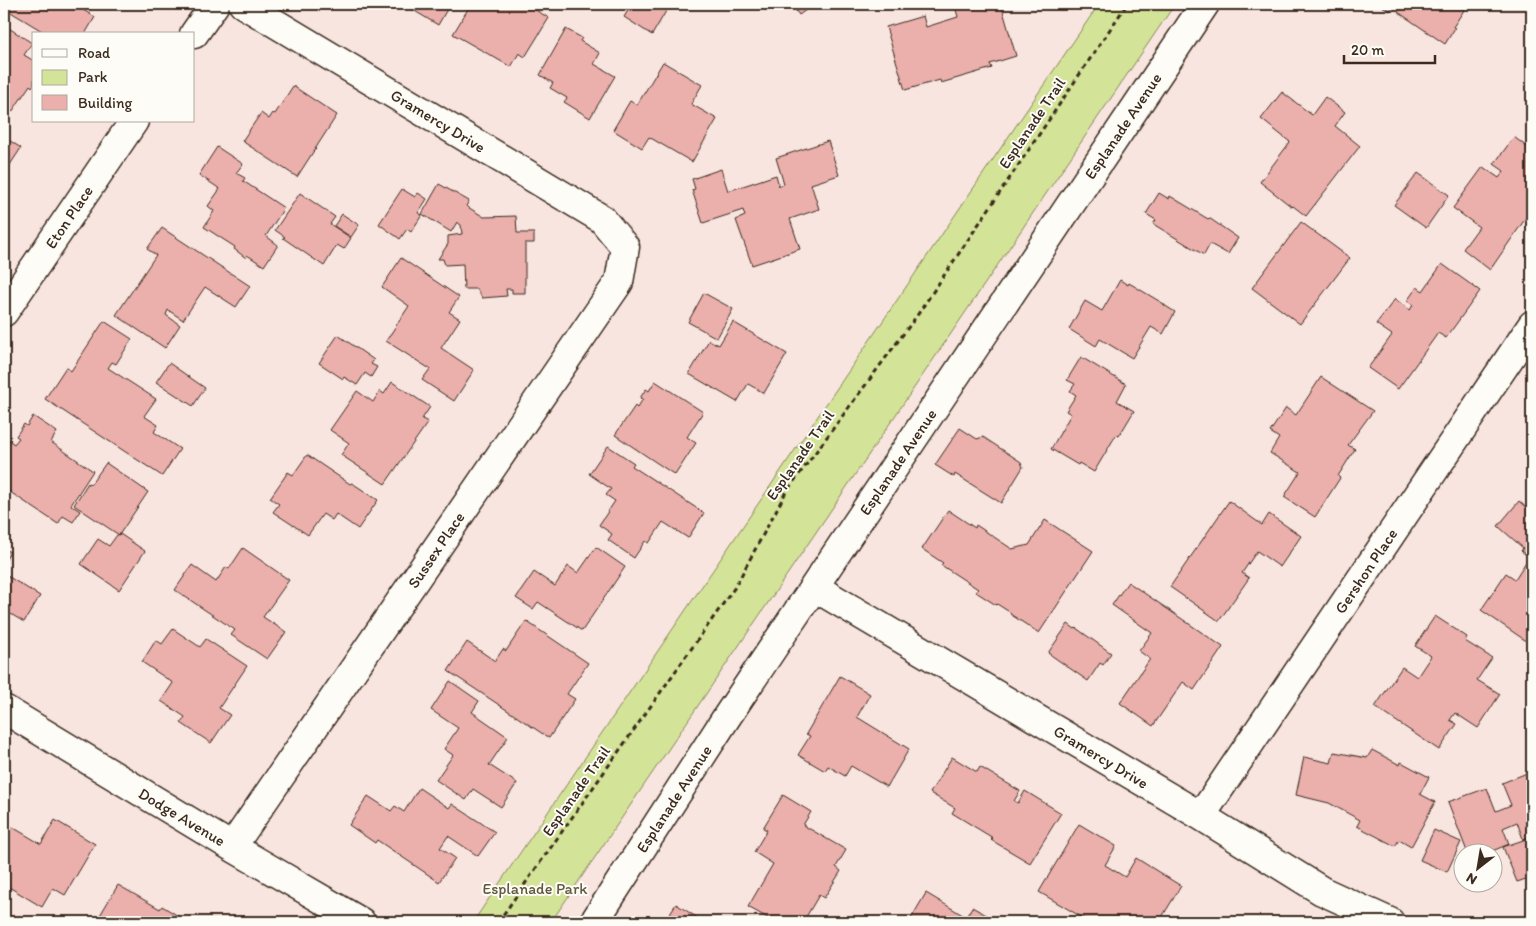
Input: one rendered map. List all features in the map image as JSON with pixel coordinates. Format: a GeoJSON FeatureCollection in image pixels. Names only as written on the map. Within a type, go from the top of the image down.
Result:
{"type":"FeatureCollection","features":[{"type":"Feature","properties":{"kind":"street"},"geometry":{"type":"LineString","coordinates":[[195,33],[215,4]]}},
{"type":"Feature","properties":{"kind":"street","name":"Gramercy Drive"},"geometry":{"type":"LineString","coordinates":[[243,4],[602,219],[625,247]]}},
{"type":"Feature","properties":{"kind":"street","name":"Esplanade Avenue"},"geometry":{"type":"LineString","coordinates":[[594,922],[728,715],[1205,4]]}},
{"type":"Feature","properties":{"kind":"street","name":"Eton Place"},"geometry":{"type":"LineString","coordinates":[[4,312],[133,122]]}},
{"type":"Feature","properties":{"kind":"street","name":"Sussex Place"},"geometry":{"type":"LineString","coordinates":[[232,847],[619,282],[625,247]]}},
{"type":"Feature","properties":{"kind":"street","name":"Gershon Place"},"geometry":{"type":"LineString","coordinates":[[1201,816],[1532,325]]}},
{"type":"Feature","properties":{"kind":"street","name":"Gramercy Drive"},"geometry":{"type":"LineString","coordinates":[[814,587],[1201,816],[1322,891],[1390,922]]}},
{"type":"Feature","properties":{"kind":"street","name":"Dodge Avenue"},"geometry":{"type":"LineString","coordinates":[[4,709],[232,847],[361,922]]}},
{"type":"Feature","properties":{"kind":"path","name":"Esplanade Trail"},"geometry":{"type":"LineString","coordinates":[[498,922],[735,587],[786,492],[916,317],[1127,4]]}},
{"type":"Feature","properties":{"kind":"green space","name":"Esplanade Park"},"geometry":{"type":"Polygon","coordinates":[[[1099,4],[1175,4],[551,922],[473,922],[1099,4]]]}},
{"type":"Feature","properties":{"kind":"building"},"geometry":{"type":"Polygon","coordinates":[[[13,4],[73,4],[95,17],[86,32],[44,32],[9,11],[13,4]]]}},
{"type":"Feature","properties":{"kind":"building"},"geometry":{"type":"Polygon","coordinates":[[[410,4],[450,4],[438,25],[408,7],[410,4]]]}},
{"type":"Feature","properties":{"kind":"building"},"geometry":{"type":"Polygon","coordinates":[[[462,4],[534,4],[532,8],[549,18],[525,57],[519,53],[511,67],[453,34],[468,9],[462,4]]]}},
{"type":"Feature","properties":{"kind":"building"},"geometry":{"type":"Polygon","coordinates":[[[632,4],[667,4],[669,6],[652,35],[624,17],[632,4]]]}},
{"type":"Feature","properties":{"kind":"building"},"geometry":{"type":"Polygon","coordinates":[[[791,4],[814,4],[799,15],[791,4]]]}},
{"type":"Feature","properties":{"kind":"building"},"geometry":{"type":"Polygon","coordinates":[[[964,4],[1001,4],[1016,56],[990,64],[992,68],[941,83],[940,80],[905,90],[886,27],[923,16],[926,27],[958,17],[955,6],[964,4]]]}},
{"type":"Feature","properties":{"kind":"building"},"geometry":{"type":"Polygon","coordinates":[[[1379,4],[1395,4],[1390,11],[1379,4]]]}},
{"type":"Feature","properties":{"kind":"building"},"geometry":{"type":"Polygon","coordinates":[[[1404,4],[1468,4],[1453,27],[1455,28],[1445,44],[1398,12],[1404,4]]]}},
{"type":"Feature","properties":{"kind":"building"},"geometry":{"type":"Polygon","coordinates":[[[4,25],[32,43],[24,55],[32,60],[32,87],[30,85],[12,112],[4,106],[4,25]]]}},
{"type":"Feature","properties":{"kind":"building"},"geometry":{"type":"Polygon","coordinates":[[[566,29],[582,38],[580,41],[600,53],[594,64],[615,76],[590,118],[564,102],[567,98],[550,88],[553,83],[540,75],[566,29]]]}},
{"type":"Feature","properties":{"kind":"building"},"geometry":{"type":"Polygon","coordinates":[[[663,62],[702,85],[691,104],[717,119],[692,162],[649,137],[642,148],[613,130],[630,101],[637,105],[663,62]]]}},
{"type":"Feature","properties":{"kind":"building"},"geometry":{"type":"Polygon","coordinates":[[[293,86],[337,115],[297,177],[242,141],[261,113],[269,119],[273,113],[275,114],[293,86]]]}},
{"type":"Feature","properties":{"kind":"building"},"geometry":{"type":"Polygon","coordinates":[[[1282,92],[1312,115],[1325,97],[1345,112],[1335,126],[1360,146],[1306,216],[1260,182],[1290,142],[1261,119],[1282,92]]]}},
{"type":"Feature","properties":{"kind":"building"},"geometry":{"type":"Polygon","coordinates":[[[4,137],[21,148],[4,174],[4,137]]]}},
{"type":"Feature","properties":{"kind":"building"},"geometry":{"type":"Polygon","coordinates":[[[1514,137],[1531,150],[1529,152],[1532,155],[1532,209],[1490,270],[1463,249],[1479,227],[1453,208],[1483,167],[1499,178],[1504,171],[1494,164],[1514,137]]]}},
{"type":"Feature","properties":{"kind":"building"},"geometry":{"type":"Polygon","coordinates":[[[828,141],[839,175],[811,184],[819,209],[790,219],[800,249],[752,265],[736,220],[745,216],[743,210],[703,223],[692,190],[695,189],[692,179],[721,169],[728,191],[776,175],[779,186],[784,184],[776,158],[828,141]]]}},
{"type":"Feature","properties":{"kind":"building"},"geometry":{"type":"Polygon","coordinates":[[[217,147],[243,164],[236,173],[245,178],[243,181],[284,208],[266,236],[278,245],[264,266],[247,255],[246,258],[234,249],[235,247],[204,227],[214,211],[208,206],[220,189],[199,175],[217,147]]]}},
{"type":"Feature","properties":{"kind":"building"},"geometry":{"type":"Polygon","coordinates":[[[1418,173],[1449,195],[1426,228],[1394,205],[1418,173]]]}},
{"type":"Feature","properties":{"kind":"building"},"geometry":{"type":"Polygon","coordinates":[[[439,184],[469,201],[466,206],[484,217],[516,216],[517,233],[534,233],[534,243],[525,243],[525,293],[512,293],[512,289],[506,289],[507,296],[482,298],[477,289],[464,289],[463,264],[445,265],[443,259],[438,259],[448,244],[448,236],[462,234],[461,225],[457,222],[451,232],[422,214],[439,184]]]}},
{"type":"Feature","properties":{"kind":"building"},"geometry":{"type":"Polygon","coordinates":[[[402,189],[415,197],[418,193],[427,199],[418,213],[422,215],[411,232],[407,229],[400,239],[379,224],[402,189]]]}},
{"type":"Feature","properties":{"kind":"building"},"geometry":{"type":"Polygon","coordinates":[[[300,193],[335,217],[330,224],[351,238],[344,249],[337,245],[324,266],[283,238],[285,237],[275,230],[300,193]]]}},
{"type":"Feature","properties":{"kind":"building"},"geometry":{"type":"Polygon","coordinates":[[[1159,193],[1169,199],[1170,196],[1209,218],[1238,238],[1228,254],[1210,244],[1204,255],[1153,224],[1156,220],[1146,214],[1159,193]]]}},
{"type":"Feature","properties":{"kind":"building"},"geometry":{"type":"Polygon","coordinates":[[[342,214],[359,225],[351,237],[334,226],[342,214]]]}},
{"type":"Feature","properties":{"kind":"building"},"geometry":{"type":"Polygon","coordinates":[[[1301,222],[1350,258],[1300,324],[1252,288],[1301,222]]]}},
{"type":"Feature","properties":{"kind":"building"},"geometry":{"type":"Polygon","coordinates":[[[162,228],[250,286],[236,307],[205,287],[183,320],[168,310],[166,315],[180,325],[165,348],[116,315],[156,255],[147,249],[162,228]]]}},
{"type":"Feature","properties":{"kind":"building"},"geometry":{"type":"Polygon","coordinates":[[[401,258],[459,297],[449,312],[460,319],[441,348],[474,370],[454,401],[422,380],[430,369],[386,341],[409,306],[382,287],[401,258]]]}},
{"type":"Feature","properties":{"kind":"building"},"geometry":{"type":"Polygon","coordinates":[[[1442,264],[1480,291],[1446,338],[1438,333],[1398,389],[1368,368],[1392,335],[1376,324],[1395,299],[1410,310],[1413,305],[1407,301],[1417,287],[1423,291],[1442,264]]]}},
{"type":"Feature","properties":{"kind":"building"},"geometry":{"type":"Polygon","coordinates":[[[1120,280],[1128,285],[1129,283],[1175,312],[1163,334],[1151,327],[1132,358],[1100,339],[1096,346],[1069,329],[1085,301],[1102,311],[1120,280]]]}},
{"type":"Feature","properties":{"kind":"building"},"geometry":{"type":"Polygon","coordinates":[[[704,293],[733,309],[717,338],[688,322],[704,293]]]}},
{"type":"Feature","properties":{"kind":"building"},"geometry":{"type":"Polygon","coordinates":[[[104,321],[132,339],[116,364],[112,362],[108,368],[156,399],[144,416],[158,425],[154,432],[180,449],[162,476],[45,399],[66,367],[71,371],[104,321]]]}},
{"type":"Feature","properties":{"kind":"building"},"geometry":{"type":"Polygon","coordinates":[[[733,322],[787,354],[764,393],[748,384],[737,402],[689,374],[709,340],[719,345],[733,322]]]}},
{"type":"Feature","properties":{"kind":"building"},"geometry":{"type":"Polygon","coordinates":[[[338,335],[374,360],[371,364],[377,367],[371,377],[365,373],[357,385],[344,377],[343,379],[319,363],[338,335]]]}},
{"type":"Feature","properties":{"kind":"building"},"geometry":{"type":"Polygon","coordinates":[[[1081,357],[1126,384],[1117,401],[1134,411],[1119,436],[1116,435],[1094,472],[1051,449],[1071,414],[1066,411],[1076,395],[1070,391],[1075,384],[1067,380],[1081,357]]]}},
{"type":"Feature","properties":{"kind":"building"},"geometry":{"type":"Polygon","coordinates":[[[169,363],[205,388],[193,406],[156,382],[169,363]]]}},
{"type":"Feature","properties":{"kind":"building"},"geometry":{"type":"Polygon","coordinates":[[[1321,377],[1373,411],[1348,445],[1355,449],[1338,476],[1340,478],[1315,517],[1284,497],[1300,472],[1270,453],[1279,438],[1270,432],[1286,408],[1296,415],[1321,377]]]}},
{"type":"Feature","properties":{"kind":"building"},"geometry":{"type":"Polygon","coordinates":[[[655,381],[703,412],[687,437],[696,443],[675,475],[615,435],[635,406],[637,408],[643,399],[640,398],[646,389],[649,391],[655,381]]]}},
{"type":"Feature","properties":{"kind":"building"},"geometry":{"type":"Polygon","coordinates":[[[392,382],[430,407],[422,419],[428,422],[385,484],[341,455],[349,443],[330,430],[357,391],[373,402],[380,391],[384,394],[392,382]]]}},
{"type":"Feature","properties":{"kind":"building"},"geometry":{"type":"Polygon","coordinates":[[[33,416],[57,432],[51,442],[93,471],[71,505],[80,511],[73,522],[63,516],[58,524],[4,488],[4,448],[9,440],[14,444],[19,438],[16,436],[24,424],[27,426],[33,416]]]}},
{"type":"Feature","properties":{"kind":"building"},"geometry":{"type":"Polygon","coordinates":[[[960,428],[977,439],[983,437],[1021,462],[1023,467],[1001,503],[955,474],[954,477],[935,465],[960,428]]]}},
{"type":"Feature","properties":{"kind":"building"},"geometry":{"type":"Polygon","coordinates":[[[608,446],[634,463],[632,466],[704,513],[688,538],[663,522],[649,543],[645,541],[634,558],[608,540],[612,534],[599,525],[615,501],[606,495],[611,489],[589,474],[608,446]]]}},
{"type":"Feature","properties":{"kind":"building"},"geometry":{"type":"Polygon","coordinates":[[[307,455],[378,500],[358,529],[336,514],[332,520],[323,514],[308,535],[273,512],[279,504],[270,498],[288,472],[293,475],[307,455]]]}},
{"type":"Feature","properties":{"kind":"building"},"geometry":{"type":"Polygon","coordinates":[[[106,463],[148,492],[119,535],[74,505],[88,483],[91,484],[106,463]]]}},
{"type":"Feature","properties":{"kind":"building"},"geometry":{"type":"Polygon","coordinates":[[[1229,501],[1262,525],[1269,514],[1301,536],[1280,567],[1257,551],[1242,573],[1249,578],[1219,621],[1170,587],[1229,501]]]}},
{"type":"Feature","properties":{"kind":"building"},"geometry":{"type":"Polygon","coordinates":[[[1519,501],[1532,513],[1532,645],[1481,610],[1506,573],[1515,579],[1529,557],[1521,551],[1523,548],[1498,526],[1519,501]]]}},
{"type":"Feature","properties":{"kind":"building"},"geometry":{"type":"Polygon","coordinates":[[[948,510],[975,528],[976,525],[1012,549],[1029,545],[1045,520],[1093,551],[1039,633],[976,592],[978,589],[941,565],[943,563],[922,549],[948,510]]]}},
{"type":"Feature","properties":{"kind":"building"},"geometry":{"type":"Polygon","coordinates":[[[120,534],[145,551],[119,590],[81,564],[98,539],[109,546],[117,535],[120,534]]]}},
{"type":"Feature","properties":{"kind":"building"},"geometry":{"type":"Polygon","coordinates":[[[596,547],[625,567],[582,631],[538,602],[533,609],[516,598],[534,572],[555,586],[568,566],[578,573],[596,547]]]}},
{"type":"Feature","properties":{"kind":"building"},"geometry":{"type":"Polygon","coordinates":[[[243,548],[289,580],[263,617],[286,632],[267,659],[231,635],[235,630],[175,590],[192,565],[216,582],[226,567],[229,569],[243,548]]]}},
{"type":"Feature","properties":{"kind":"building"},"geometry":{"type":"Polygon","coordinates":[[[4,549],[10,552],[4,563],[4,549]]]}},
{"type":"Feature","properties":{"kind":"building"},"geometry":{"type":"Polygon","coordinates":[[[4,574],[40,596],[24,622],[4,610],[4,574]]]}},
{"type":"Feature","properties":{"kind":"building"},"geometry":{"type":"Polygon","coordinates":[[[1128,582],[1223,647],[1194,690],[1183,682],[1153,726],[1120,703],[1150,659],[1139,651],[1152,633],[1112,605],[1128,582]]]}},
{"type":"Feature","properties":{"kind":"building"},"geometry":{"type":"Polygon","coordinates":[[[1435,616],[1467,637],[1465,641],[1492,658],[1477,680],[1500,694],[1478,728],[1455,713],[1450,720],[1457,724],[1439,750],[1375,707],[1402,667],[1417,677],[1431,656],[1415,646],[1435,616]]]}},
{"type":"Feature","properties":{"kind":"building"},"geometry":{"type":"Polygon","coordinates":[[[526,621],[588,663],[567,694],[575,699],[549,738],[448,671],[467,642],[495,661],[503,649],[506,651],[526,621]]]}},
{"type":"Feature","properties":{"kind":"building"},"geometry":{"type":"Polygon","coordinates":[[[1068,624],[1111,653],[1103,665],[1100,663],[1088,681],[1048,653],[1068,624]]]}},
{"type":"Feature","properties":{"kind":"building"},"geometry":{"type":"Polygon","coordinates":[[[173,629],[200,647],[206,639],[247,666],[219,708],[230,715],[211,743],[181,723],[185,717],[161,701],[173,683],[142,662],[156,640],[162,644],[173,629]]]}},
{"type":"Feature","properties":{"kind":"building"},"geometry":{"type":"Polygon","coordinates":[[[840,676],[870,694],[857,717],[909,749],[887,787],[851,766],[845,776],[828,766],[825,771],[798,755],[810,736],[806,734],[840,676]]]}},
{"type":"Feature","properties":{"kind":"building"},"geometry":{"type":"Polygon","coordinates":[[[450,681],[479,701],[472,712],[508,737],[489,765],[517,783],[501,807],[473,789],[466,800],[436,780],[453,755],[444,749],[458,728],[431,710],[450,681]]]}},
{"type":"Feature","properties":{"kind":"building"},"geometry":{"type":"Polygon","coordinates":[[[1372,750],[1400,765],[1401,762],[1429,777],[1420,794],[1435,802],[1411,847],[1399,840],[1395,846],[1357,826],[1360,820],[1329,803],[1296,795],[1304,757],[1331,763],[1334,752],[1367,758],[1372,750]]]}},
{"type":"Feature","properties":{"kind":"building"},"geometry":{"type":"Polygon","coordinates":[[[952,757],[977,772],[980,767],[1020,791],[1014,801],[1018,803],[1025,791],[1061,813],[1030,863],[991,840],[993,838],[952,813],[955,808],[930,793],[952,757]]]}},
{"type":"Feature","properties":{"kind":"building"},"geometry":{"type":"Polygon","coordinates":[[[1532,771],[1532,836],[1523,839],[1517,822],[1503,828],[1509,844],[1504,846],[1504,844],[1464,844],[1448,802],[1487,788],[1496,811],[1511,805],[1502,783],[1532,771]]]}},
{"type":"Feature","properties":{"kind":"building"},"geometry":{"type":"Polygon","coordinates":[[[419,788],[449,808],[452,804],[495,832],[478,856],[448,836],[440,848],[455,858],[439,882],[377,840],[375,843],[349,825],[368,796],[391,811],[395,806],[404,812],[419,788]]]}},
{"type":"Feature","properties":{"kind":"building"},"geometry":{"type":"Polygon","coordinates":[[[783,795],[811,812],[803,825],[846,850],[836,867],[841,871],[824,898],[819,895],[803,922],[775,922],[748,907],[773,864],[754,852],[767,830],[763,828],[783,795]]]}},
{"type":"Feature","properties":{"kind":"building"},"geometry":{"type":"Polygon","coordinates":[[[55,820],[95,844],[65,895],[53,888],[42,907],[4,884],[4,822],[41,844],[55,820]]]}},
{"type":"Feature","properties":{"kind":"building"},"geometry":{"type":"Polygon","coordinates":[[[1079,824],[1116,846],[1105,865],[1125,877],[1136,858],[1181,886],[1159,922],[1090,922],[1039,892],[1079,824]]]}},
{"type":"Feature","properties":{"kind":"building"},"geometry":{"type":"Polygon","coordinates":[[[1434,830],[1461,842],[1460,844],[1454,844],[1454,857],[1447,872],[1420,860],[1434,830]]]}},
{"type":"Feature","properties":{"kind":"building"},"geometry":{"type":"Polygon","coordinates":[[[1529,838],[1532,846],[1532,877],[1517,882],[1504,847],[1529,838]]]}},
{"type":"Feature","properties":{"kind":"building"},"geometry":{"type":"Polygon","coordinates":[[[118,885],[160,909],[162,906],[188,922],[96,922],[118,885]]]}},
{"type":"Feature","properties":{"kind":"building"},"geometry":{"type":"Polygon","coordinates":[[[926,893],[966,917],[972,907],[999,922],[909,922],[926,893]]]}},
{"type":"Feature","properties":{"kind":"building"},"geometry":{"type":"Polygon","coordinates":[[[676,904],[704,922],[664,922],[676,904]]]}}]}
